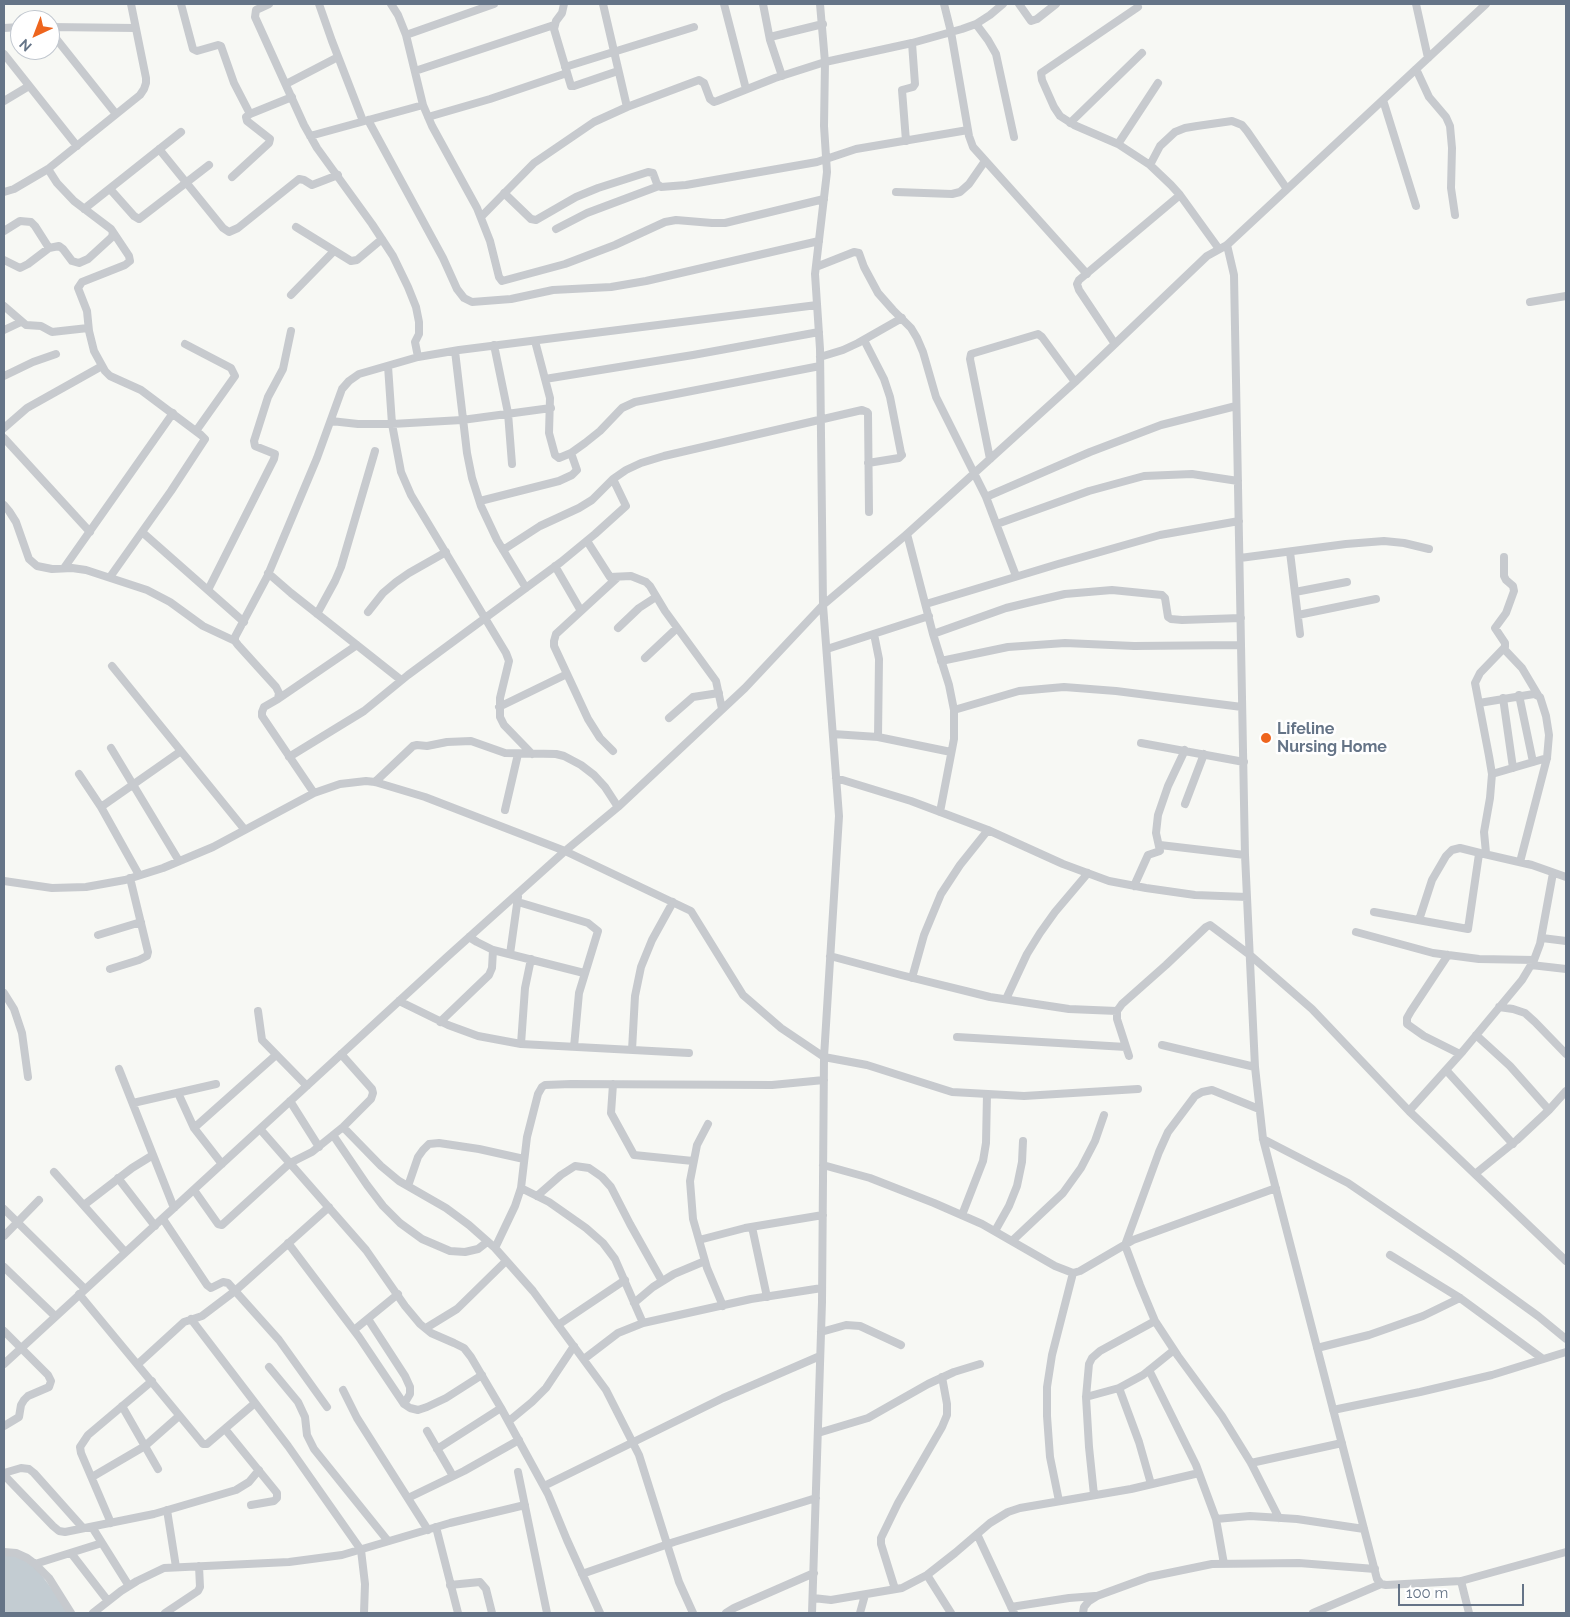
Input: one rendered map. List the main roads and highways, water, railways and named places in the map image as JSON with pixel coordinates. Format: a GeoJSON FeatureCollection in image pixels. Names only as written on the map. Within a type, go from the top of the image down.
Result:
{"type":"FeatureCollection","features":[{"type":"Feature","properties":{"kind":"place","name":"Lifeline Nursing Home"},"geometry":{"type":"Point","coordinates":[1266,738]}}]}
